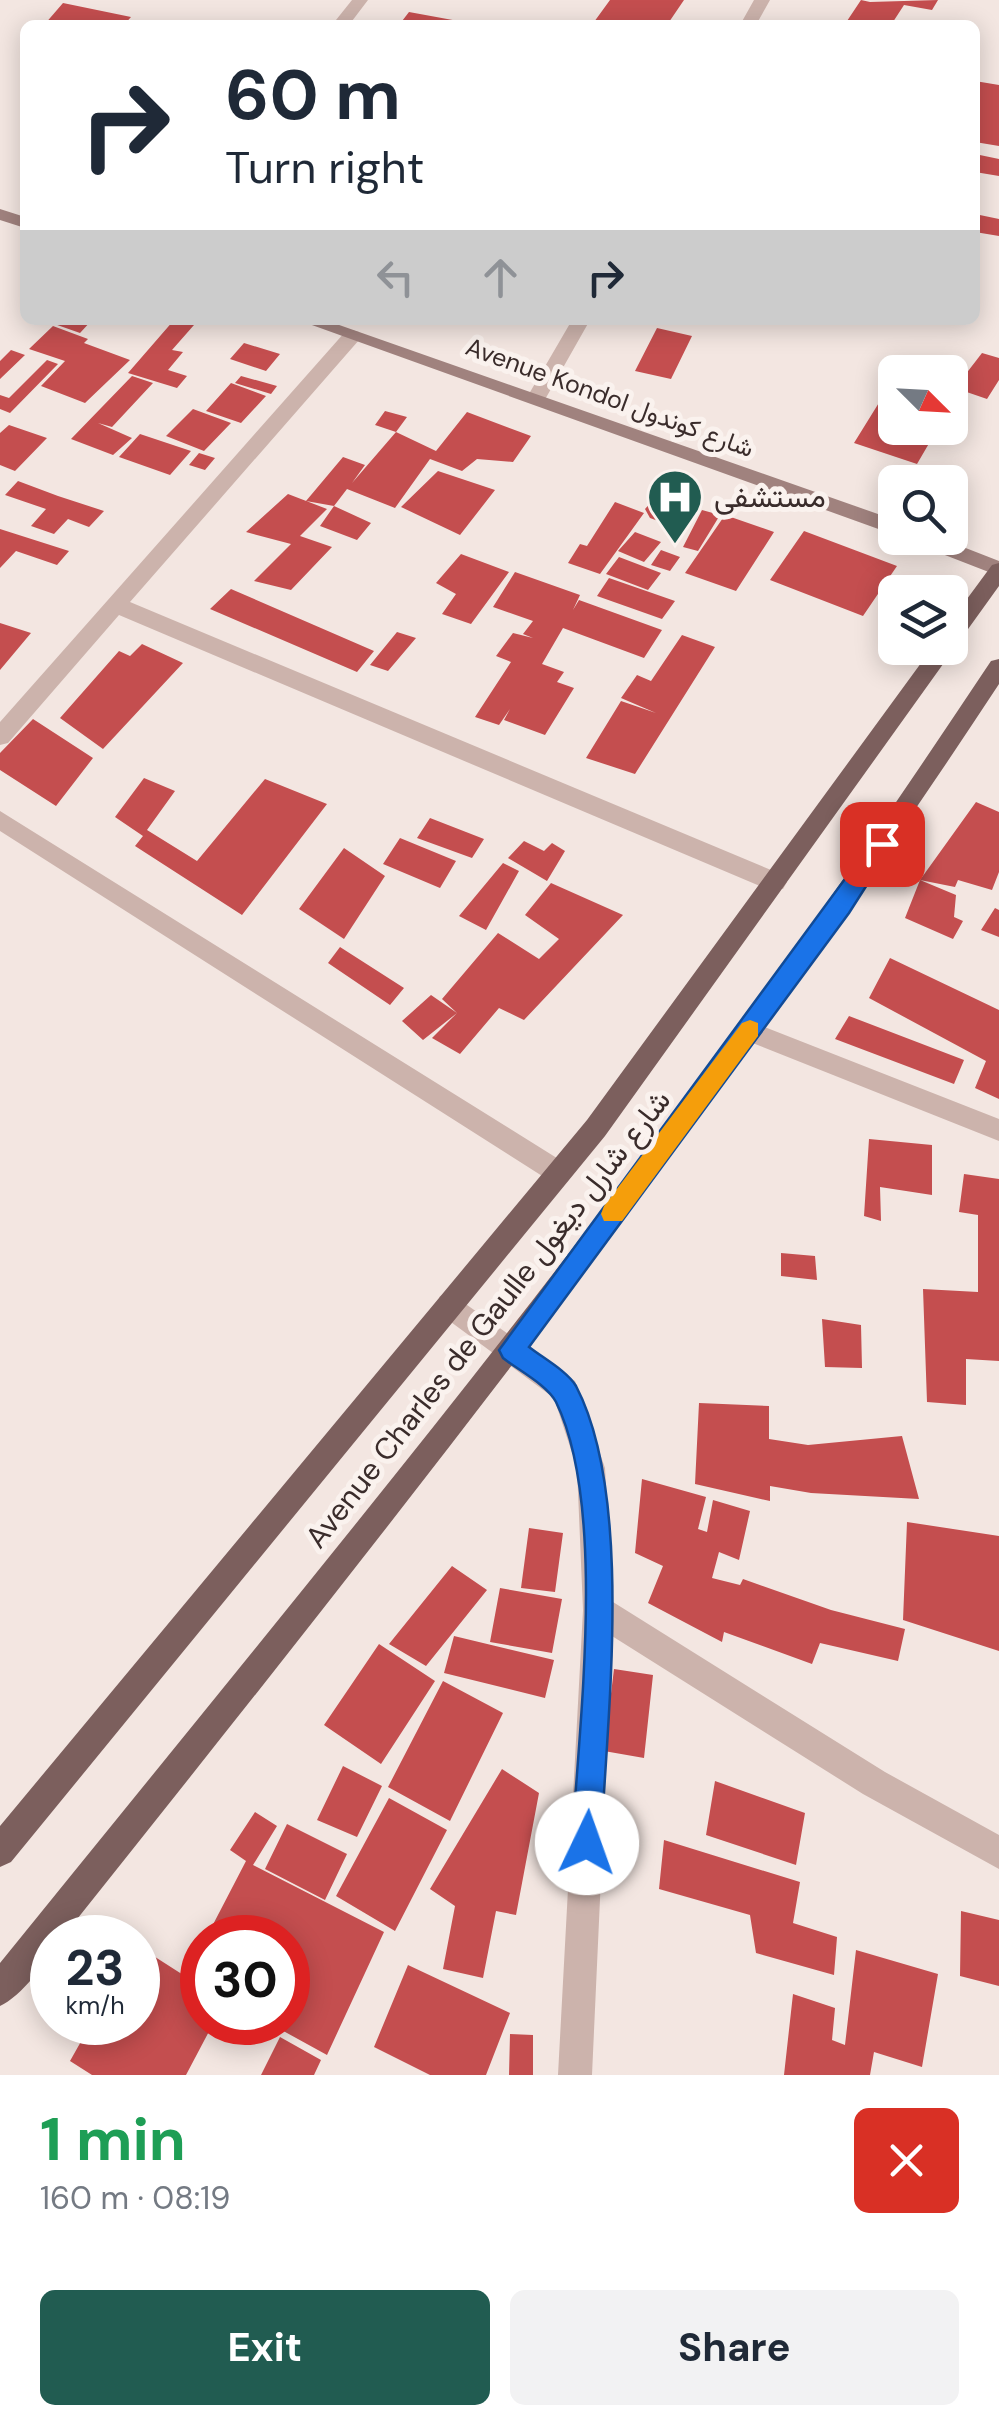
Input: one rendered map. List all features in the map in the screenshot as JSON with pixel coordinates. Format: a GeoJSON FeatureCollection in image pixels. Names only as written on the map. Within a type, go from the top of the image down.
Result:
{"type":"FeatureCollection","features":[{"type":"Feature","properties":{"kind":"main road"},"geometry":{"type":"LineString","coordinates":[[968,613],[999,570]]}},
{"type":"Feature","properties":{"kind":"main road","name":"Avenue Charles de Gaulle شارع شارل ديغول"},"geometry":{"type":"LineString","coordinates":[[0,1850],[559,1172],[931,665]]}},
{"type":"Feature","properties":{"kind":"main road","name":"Avenue Charles de Gaulle شارع شارل ديغول"},"geometry":{"type":"LineString","coordinates":[[0,1989],[512,1350],[841,907],[999,667]]}},
{"type":"Feature","properties":{"kind":"street"},"geometry":{"type":"LineString","coordinates":[[344,20],[360,0]]}},
{"type":"Feature","properties":{"kind":"street","name":"Avenue Kondol شارع كوندول"},"geometry":{"type":"LineString","coordinates":[[321,325],[878,522]]}},
{"type":"Feature","properties":{"kind":"street"},"geometry":{"type":"LineString","coordinates":[[536,399],[578,325]]}},
{"type":"Feature","properties":{"kind":"street"},"geometry":{"type":"LineString","coordinates":[[0,737],[352,336]]}},
{"type":"Feature","properties":{"kind":"street"},"geometry":{"type":"LineString","coordinates":[[962,555],[999,570]]}},
{"type":"Feature","properties":{"kind":"street"},"geometry":{"type":"LineString","coordinates":[[116,605],[775,882]]}},
{"type":"Feature","properties":{"kind":"street"},"geometry":{"type":"LineString","coordinates":[[0,820],[559,1172]]}},
{"type":"Feature","properties":{"kind":"street"},"geometry":{"type":"LineString","coordinates":[[749,1030],[999,1130]]}},
{"type":"Feature","properties":{"kind":"street"},"geometry":{"type":"LineString","coordinates":[[450,1305],[564,1390],[591,1468],[598,1610],[575,2075]]}},
{"type":"Feature","properties":{"kind":"street"},"geometry":{"type":"LineString","coordinates":[[598,1610],[874,1783],[999,1853]]}},
{"type":"Feature","properties":{"kind":"building"},"geometry":{"type":"Polygon","coordinates":[[[610,0],[684,0],[670,20],[595,20],[610,0]]]}},
{"type":"Feature","properties":{"kind":"building"},"geometry":{"type":"Polygon","coordinates":[[[861,0],[938,0],[932,10],[904,5],[894,20],[848,20],[861,0]]]}},
{"type":"Feature","properties":{"kind":"building"},"geometry":{"type":"Polygon","coordinates":[[[63,3],[131,17],[128,20],[48,20],[63,3]]]}},
{"type":"Feature","properties":{"kind":"building"},"geometry":{"type":"Polygon","coordinates":[[[409,12],[453,20],[403,20],[409,12]]]}},
{"type":"Feature","properties":{"kind":"building"},"geometry":{"type":"Polygon","coordinates":[[[980,82],[999,85],[999,146],[980,143],[980,82]]]}},
{"type":"Feature","properties":{"kind":"building"},"geometry":{"type":"Polygon","coordinates":[[[980,155],[999,159],[999,176],[980,173],[980,155]]]}},
{"type":"Feature","properties":{"kind":"building"},"geometry":{"type":"Polygon","coordinates":[[[980,215],[999,219],[999,236],[980,233],[980,215]]]}},
{"type":"Feature","properties":{"kind":"building"},"geometry":{"type":"Polygon","coordinates":[[[57,325],[87,325],[80,333],[57,325]]]}},
{"type":"Feature","properties":{"kind":"building"},"geometry":{"type":"Polygon","coordinates":[[[170,325],[194,325],[172,350],[183,352],[168,370],[187,376],[177,388],[128,373],[170,325]]]}},
{"type":"Feature","properties":{"kind":"building"},"geometry":{"type":"Polygon","coordinates":[[[53,326],[88,339],[84,343],[130,360],[85,403],[41,386],[65,361],[29,349],[53,326]]]}},
{"type":"Feature","properties":{"kind":"building"},"geometry":{"type":"Polygon","coordinates":[[[657,328],[692,336],[671,379],[635,371],[657,328]]]}},
{"type":"Feature","properties":{"kind":"building"},"geometry":{"type":"Polygon","coordinates":[[[244,343],[280,354],[266,371],[230,359],[244,343]]]}},
{"type":"Feature","properties":{"kind":"building"},"geometry":{"type":"Polygon","coordinates":[[[11,350],[25,355],[0,379],[0,361],[11,350]]]}},
{"type":"Feature","properties":{"kind":"building"},"geometry":{"type":"Polygon","coordinates":[[[982,353],[999,358],[999,380],[987,399],[968,392],[968,371],[982,353]]]}},
{"type":"Feature","properties":{"kind":"building"},"geometry":{"type":"Polygon","coordinates":[[[47,360],[58,364],[10,413],[0,409],[0,395],[9,398],[47,360]]]}},
{"type":"Feature","properties":{"kind":"building"},"geometry":{"type":"Polygon","coordinates":[[[132,376],[153,383],[112,427],[98,423],[132,438],[113,455],[71,439],[132,376]]]}},
{"type":"Feature","properties":{"kind":"building"},"geometry":{"type":"Polygon","coordinates":[[[241,376],[277,386],[271,394],[235,383],[241,376]]]}},
{"type":"Feature","properties":{"kind":"building"},"geometry":{"type":"Polygon","coordinates":[[[231,383],[266,396],[241,423],[206,411],[231,383]]]}},
{"type":"Feature","properties":{"kind":"building"},"geometry":{"type":"Polygon","coordinates":[[[878,404],[878,445],[928,445],[917,464],[854,443],[878,404]]]}},
{"type":"Feature","properties":{"kind":"building"},"geometry":{"type":"Polygon","coordinates":[[[193,409],[231,423],[204,451],[166,436],[193,409]]]}},
{"type":"Feature","properties":{"kind":"building"},"geometry":{"type":"Polygon","coordinates":[[[385,411],[407,417],[396,432],[375,425],[385,411]]]}},
{"type":"Feature","properties":{"kind":"building"},"geometry":{"type":"Polygon","coordinates":[[[467,412],[531,436],[513,462],[477,459],[462,471],[430,459],[395,508],[347,489],[334,506],[306,501],[343,457],[365,465],[352,483],[396,432],[436,451],[467,412]]]}},
{"type":"Feature","properties":{"kind":"building"},"geometry":{"type":"Polygon","coordinates":[[[9,425],[47,438],[15,471],[0,465],[0,433],[9,425]]]}},
{"type":"Feature","properties":{"kind":"building"},"geometry":{"type":"Polygon","coordinates":[[[140,434],[191,451],[170,475],[119,457],[140,434]]]}},
{"type":"Feature","properties":{"kind":"building"},"geometry":{"type":"Polygon","coordinates":[[[199,453],[215,458],[205,470],[189,465],[199,453]]]}},
{"type":"Feature","properties":{"kind":"building"},"geometry":{"type":"Polygon","coordinates":[[[438,471],[495,490],[460,535],[401,507],[438,471]]]}},
{"type":"Feature","properties":{"kind":"building"},"geometry":{"type":"Polygon","coordinates":[[[18,481],[104,511],[89,527],[68,519],[54,534],[31,526],[46,509],[5,495],[18,481]]]}},
{"type":"Feature","properties":{"kind":"building"},"geometry":{"type":"Polygon","coordinates":[[[662,490],[686,498],[677,513],[655,506],[676,515],[669,525],[650,518],[645,509],[662,490]]]}},
{"type":"Feature","properties":{"kind":"building"},"geometry":{"type":"Polygon","coordinates":[[[288,494],[327,509],[300,536],[332,547],[291,590],[254,581],[291,544],[246,532],[288,494]]]}},
{"type":"Feature","properties":{"kind":"building"},"geometry":{"type":"Polygon","coordinates":[[[615,502],[644,513],[600,574],[568,563],[580,544],[587,546],[615,502]]]}},
{"type":"Feature","properties":{"kind":"building"},"geometry":{"type":"Polygon","coordinates":[[[334,506],[371,523],[357,540],[320,526],[334,506]]]}},
{"type":"Feature","properties":{"kind":"building"},"geometry":{"type":"Polygon","coordinates":[[[702,510],[720,515],[698,551],[683,547],[702,510]]]}},
{"type":"Feature","properties":{"kind":"building"},"geometry":{"type":"Polygon","coordinates":[[[725,515],[774,532],[736,591],[685,573],[725,515]]]}},
{"type":"Feature","properties":{"kind":"building"},"geometry":{"type":"Polygon","coordinates":[[[0,529],[69,551],[57,565],[16,551],[0,568],[0,529]]]}},
{"type":"Feature","properties":{"kind":"building"},"geometry":{"type":"Polygon","coordinates":[[[804,531],[897,566],[891,575],[878,575],[878,594],[863,616],[770,580],[804,531]]]}},
{"type":"Feature","properties":{"kind":"building"},"geometry":{"type":"Polygon","coordinates":[[[635,532],[661,542],[644,562],[618,551],[635,532]]]}},
{"type":"Feature","properties":{"kind":"building"},"geometry":{"type":"Polygon","coordinates":[[[661,550],[680,557],[670,571],[651,565],[661,550]]]}},
{"type":"Feature","properties":{"kind":"building"},"geometry":{"type":"Polygon","coordinates":[[[461,554],[509,572],[471,624],[442,614],[456,594],[436,583],[461,554]]]}},
{"type":"Feature","properties":{"kind":"building"},"geometry":{"type":"Polygon","coordinates":[[[619,557],[661,573],[648,590],[606,574],[619,557]]]}},
{"type":"Feature","properties":{"kind":"building"},"geometry":{"type":"Polygon","coordinates":[[[515,572],[580,595],[573,610],[579,600],[662,630],[644,658],[563,628],[542,664],[564,672],[557,682],[574,688],[545,735],[504,720],[510,709],[499,725],[475,717],[511,662],[496,656],[513,633],[533,638],[523,634],[533,621],[493,607],[515,572]]]}},
{"type":"Feature","properties":{"kind":"building"},"geometry":{"type":"Polygon","coordinates":[[[609,578],[675,601],[662,619],[597,596],[609,578]]]}},
{"type":"Feature","properties":{"kind":"building"},"geometry":{"type":"Polygon","coordinates":[[[231,589],[374,651],[357,672],[210,609],[231,589]]]}},
{"type":"Feature","properties":{"kind":"building"},"geometry":{"type":"Polygon","coordinates":[[[0,623],[31,633],[0,670],[0,623]]]}},
{"type":"Feature","properties":{"kind":"building"},"geometry":{"type":"Polygon","coordinates":[[[397,632],[416,638],[388,671],[370,665],[397,632]]]}},
{"type":"Feature","properties":{"kind":"building"},"geometry":{"type":"Polygon","coordinates":[[[682,635],[715,647],[635,774],[586,758],[621,701],[656,713],[621,698],[637,675],[651,681],[682,635]]]}},
{"type":"Feature","properties":{"kind":"building"},"geometry":{"type":"Polygon","coordinates":[[[142,644],[183,663],[103,749],[60,718],[119,651],[130,656],[142,644]]]}},
{"type":"Feature","properties":{"kind":"building"},"geometry":{"type":"Polygon","coordinates":[[[33,719],[93,758],[56,806],[0,770],[0,753],[33,719]]]}},
{"type":"Feature","properties":{"kind":"building"},"geometry":{"type":"Polygon","coordinates":[[[144,778],[175,791],[147,830],[197,861],[265,779],[327,804],[242,915],[135,846],[143,836],[115,817],[144,778]]]}},
{"type":"Feature","properties":{"kind":"building"},"geometry":{"type":"Polygon","coordinates":[[[976,802],[999,812],[999,872],[992,890],[958,880],[955,887],[920,880],[976,802]]]}},
{"type":"Feature","properties":{"kind":"building"},"geometry":{"type":"Polygon","coordinates":[[[430,818],[484,839],[472,858],[417,838],[430,818]]]}},
{"type":"Feature","properties":{"kind":"building"},"geometry":{"type":"Polygon","coordinates":[[[400,838],[456,861],[440,888],[383,864],[400,838]]]}},
{"type":"Feature","properties":{"kind":"building"},"geometry":{"type":"Polygon","coordinates":[[[524,841],[544,851],[552,843],[565,851],[547,881],[508,858],[524,841]]]}},
{"type":"Feature","properties":{"kind":"building"},"geometry":{"type":"Polygon","coordinates":[[[344,848],[385,876],[344,939],[299,909],[344,848]]]}},
{"type":"Feature","properties":{"kind":"building"},"geometry":{"type":"Polygon","coordinates":[[[503,863],[519,871],[486,930],[459,916],[503,863]]]}},
{"type":"Feature","properties":{"kind":"building"},"geometry":{"type":"Polygon","coordinates":[[[920,880],[956,895],[954,917],[963,921],[953,939],[905,918],[920,880]]]}},
{"type":"Feature","properties":{"kind":"building"},"geometry":{"type":"Polygon","coordinates":[[[551,883],[623,915],[524,1020],[499,1008],[460,1054],[432,1038],[457,1013],[442,999],[498,933],[539,959],[559,939],[525,915],[551,883]]]}},
{"type":"Feature","properties":{"kind":"building"},"geometry":{"type":"Polygon","coordinates":[[[995,908],[999,910],[999,937],[981,930],[995,908]]]}},
{"type":"Feature","properties":{"kind":"building"},"geometry":{"type":"Polygon","coordinates":[[[340,947],[404,988],[390,1005],[328,963],[340,947]]]}},
{"type":"Feature","properties":{"kind":"building"},"geometry":{"type":"Polygon","coordinates":[[[890,958],[999,1010],[999,1099],[975,1088],[986,1061],[869,998],[890,958]]]}},
{"type":"Feature","properties":{"kind":"building"},"geometry":{"type":"Polygon","coordinates":[[[431,995],[457,1013],[423,1040],[402,1021],[431,995]]]}},
{"type":"Feature","properties":{"kind":"building"},"geometry":{"type":"Polygon","coordinates":[[[849,1016],[964,1060],[954,1084],[835,1039],[849,1016]]]}},
{"type":"Feature","properties":{"kind":"building"},"geometry":{"type":"Polygon","coordinates":[[[869,1139],[932,1145],[932,1195],[880,1187],[881,1221],[864,1216],[869,1139]]]}},
{"type":"Feature","properties":{"kind":"building"},"geometry":{"type":"Polygon","coordinates":[[[964,1174],[999,1179],[999,1361],[966,1359],[966,1405],[927,1402],[923,1289],[978,1292],[978,1215],[959,1212],[964,1174]]]}},
{"type":"Feature","properties":{"kind":"building"},"geometry":{"type":"Polygon","coordinates":[[[781,1253],[815,1256],[817,1280],[781,1276],[781,1253]]]}},
{"type":"Feature","properties":{"kind":"building"},"geometry":{"type":"Polygon","coordinates":[[[822,1319],[861,1325],[862,1368],[825,1367],[822,1319]]]}},
{"type":"Feature","properties":{"kind":"building"},"geometry":{"type":"Polygon","coordinates":[[[699,1403],[769,1406],[769,1439],[808,1445],[902,1436],[919,1499],[811,1493],[770,1486],[770,1501],[695,1484],[699,1403]]]}},
{"type":"Feature","properties":{"kind":"building"},"geometry":{"type":"Polygon","coordinates":[[[642,1479],[706,1497],[698,1529],[707,1532],[713,1500],[750,1511],[739,1560],[719,1552],[712,1578],[740,1585],[743,1579],[831,1610],[905,1629],[898,1661],[820,1643],[812,1664],[724,1632],[722,1642],[648,1603],[663,1566],[635,1553],[642,1479]]]}},
{"type":"Feature","properties":{"kind":"building"},"geometry":{"type":"Polygon","coordinates":[[[907,1522],[999,1536],[999,1651],[903,1620],[907,1522]]]}},
{"type":"Feature","properties":{"kind":"building"},"geometry":{"type":"Polygon","coordinates":[[[529,1528],[563,1533],[555,1592],[521,1588],[529,1528]]]}},
{"type":"Feature","properties":{"kind":"building"},"geometry":{"type":"Polygon","coordinates":[[[452,1566],[487,1590],[426,1666],[389,1644],[452,1566]]]}},
{"type":"Feature","properties":{"kind":"building"},"geometry":{"type":"Polygon","coordinates":[[[500,1588],[562,1599],[552,1653],[490,1642],[500,1588]]]}},
{"type":"Feature","properties":{"kind":"building"},"geometry":{"type":"Polygon","coordinates":[[[454,1636],[554,1660],[545,1698],[444,1673],[454,1636]]]}},
{"type":"Feature","properties":{"kind":"building"},"geometry":{"type":"Polygon","coordinates":[[[379,1644],[435,1681],[381,1764],[324,1725],[379,1644]]]}},
{"type":"Feature","properties":{"kind":"building"},"geometry":{"type":"Polygon","coordinates":[[[614,1669],[653,1675],[644,1758],[604,1751],[614,1669]]]}},
{"type":"Feature","properties":{"kind":"building"},"geometry":{"type":"Polygon","coordinates":[[[443,1681],[503,1713],[450,1821],[388,1787],[443,1681]]]}},
{"type":"Feature","properties":{"kind":"building"},"geometry":{"type":"Polygon","coordinates":[[[343,1766],[382,1786],[357,1837],[317,1820],[343,1766]]]}},
{"type":"Feature","properties":{"kind":"building"},"geometry":{"type":"Polygon","coordinates":[[[502,1769],[539,1793],[516,1915],[496,1911],[483,1978],[443,1969],[455,1906],[430,1889],[502,1769]]]}},
{"type":"Feature","properties":{"kind":"building"},"geometry":{"type":"Polygon","coordinates":[[[715,1781],[805,1813],[796,1865],[706,1835],[715,1781]]]}},
{"type":"Feature","properties":{"kind":"building"},"geometry":{"type":"Polygon","coordinates":[[[389,1798],[447,1830],[395,1931],[336,1896],[389,1798]]]}},
{"type":"Feature","properties":{"kind":"building"},"geometry":{"type":"Polygon","coordinates":[[[255,1812],[277,1826],[253,1865],[384,1932],[327,2055],[309,2045],[310,1915],[218,1915],[246,1861],[230,1850],[255,1812]]]}},
{"type":"Feature","properties":{"kind":"building"},"geometry":{"type":"Polygon","coordinates":[[[287,1824],[347,1854],[325,1900],[265,1869],[287,1824]]]}},
{"type":"Feature","properties":{"kind":"building"},"geometry":{"type":"Polygon","coordinates":[[[664,1840],[800,1882],[793,1923],[837,1937],[834,1975],[756,1953],[750,1915],[659,1889],[664,1840]]]}},
{"type":"Feature","properties":{"kind":"building"},"geometry":{"type":"Polygon","coordinates":[[[961,1911],[999,1920],[999,1986],[960,1976],[961,1911]]]}},
{"type":"Feature","properties":{"kind":"building"},"geometry":{"type":"Polygon","coordinates":[[[856,1950],[938,1974],[922,2067],[874,2052],[870,2075],[784,2075],[793,1994],[835,2008],[832,2040],[845,2045],[856,1950]]]}},
{"type":"Feature","properties":{"kind":"building"},"geometry":{"type":"Polygon","coordinates":[[[160,1960],[180,1973],[180,2045],[202,2045],[186,2075],[92,2075],[70,2061],[79,2045],[160,2045],[160,1960]]]}},
{"type":"Feature","properties":{"kind":"building"},"geometry":{"type":"Polygon","coordinates":[[[408,1965],[510,2013],[486,2075],[430,2075],[374,2047],[408,1965]]]}},
{"type":"Feature","properties":{"kind":"building"},"geometry":{"type":"Polygon","coordinates":[[[510,2034],[533,2035],[533,2075],[509,2075],[510,2034]]]}},
{"type":"Feature","properties":{"kind":"building"},"geometry":{"type":"Polygon","coordinates":[[[276,2045],[294,2045],[321,2060],[314,2075],[261,2075],[276,2045]]]}},
{"type":"Feature","properties":{"kind":"slow traffic"},"geometry":{"type":"LineString","coordinates":[[613,1214],[750,1029]]}},
{"type":"Feature","properties":{"kind":"place","name":"مستشفى"},"geometry":{"type":"Point","coordinates":[675,546]}},
{"type":"Feature","properties":{"kind":"route"},"geometry":{"type":"LineString","coordinates":[[587,1843],[598,1610],[591,1468],[564,1390],[512,1350],[841,907],[882,844]]}}]}
